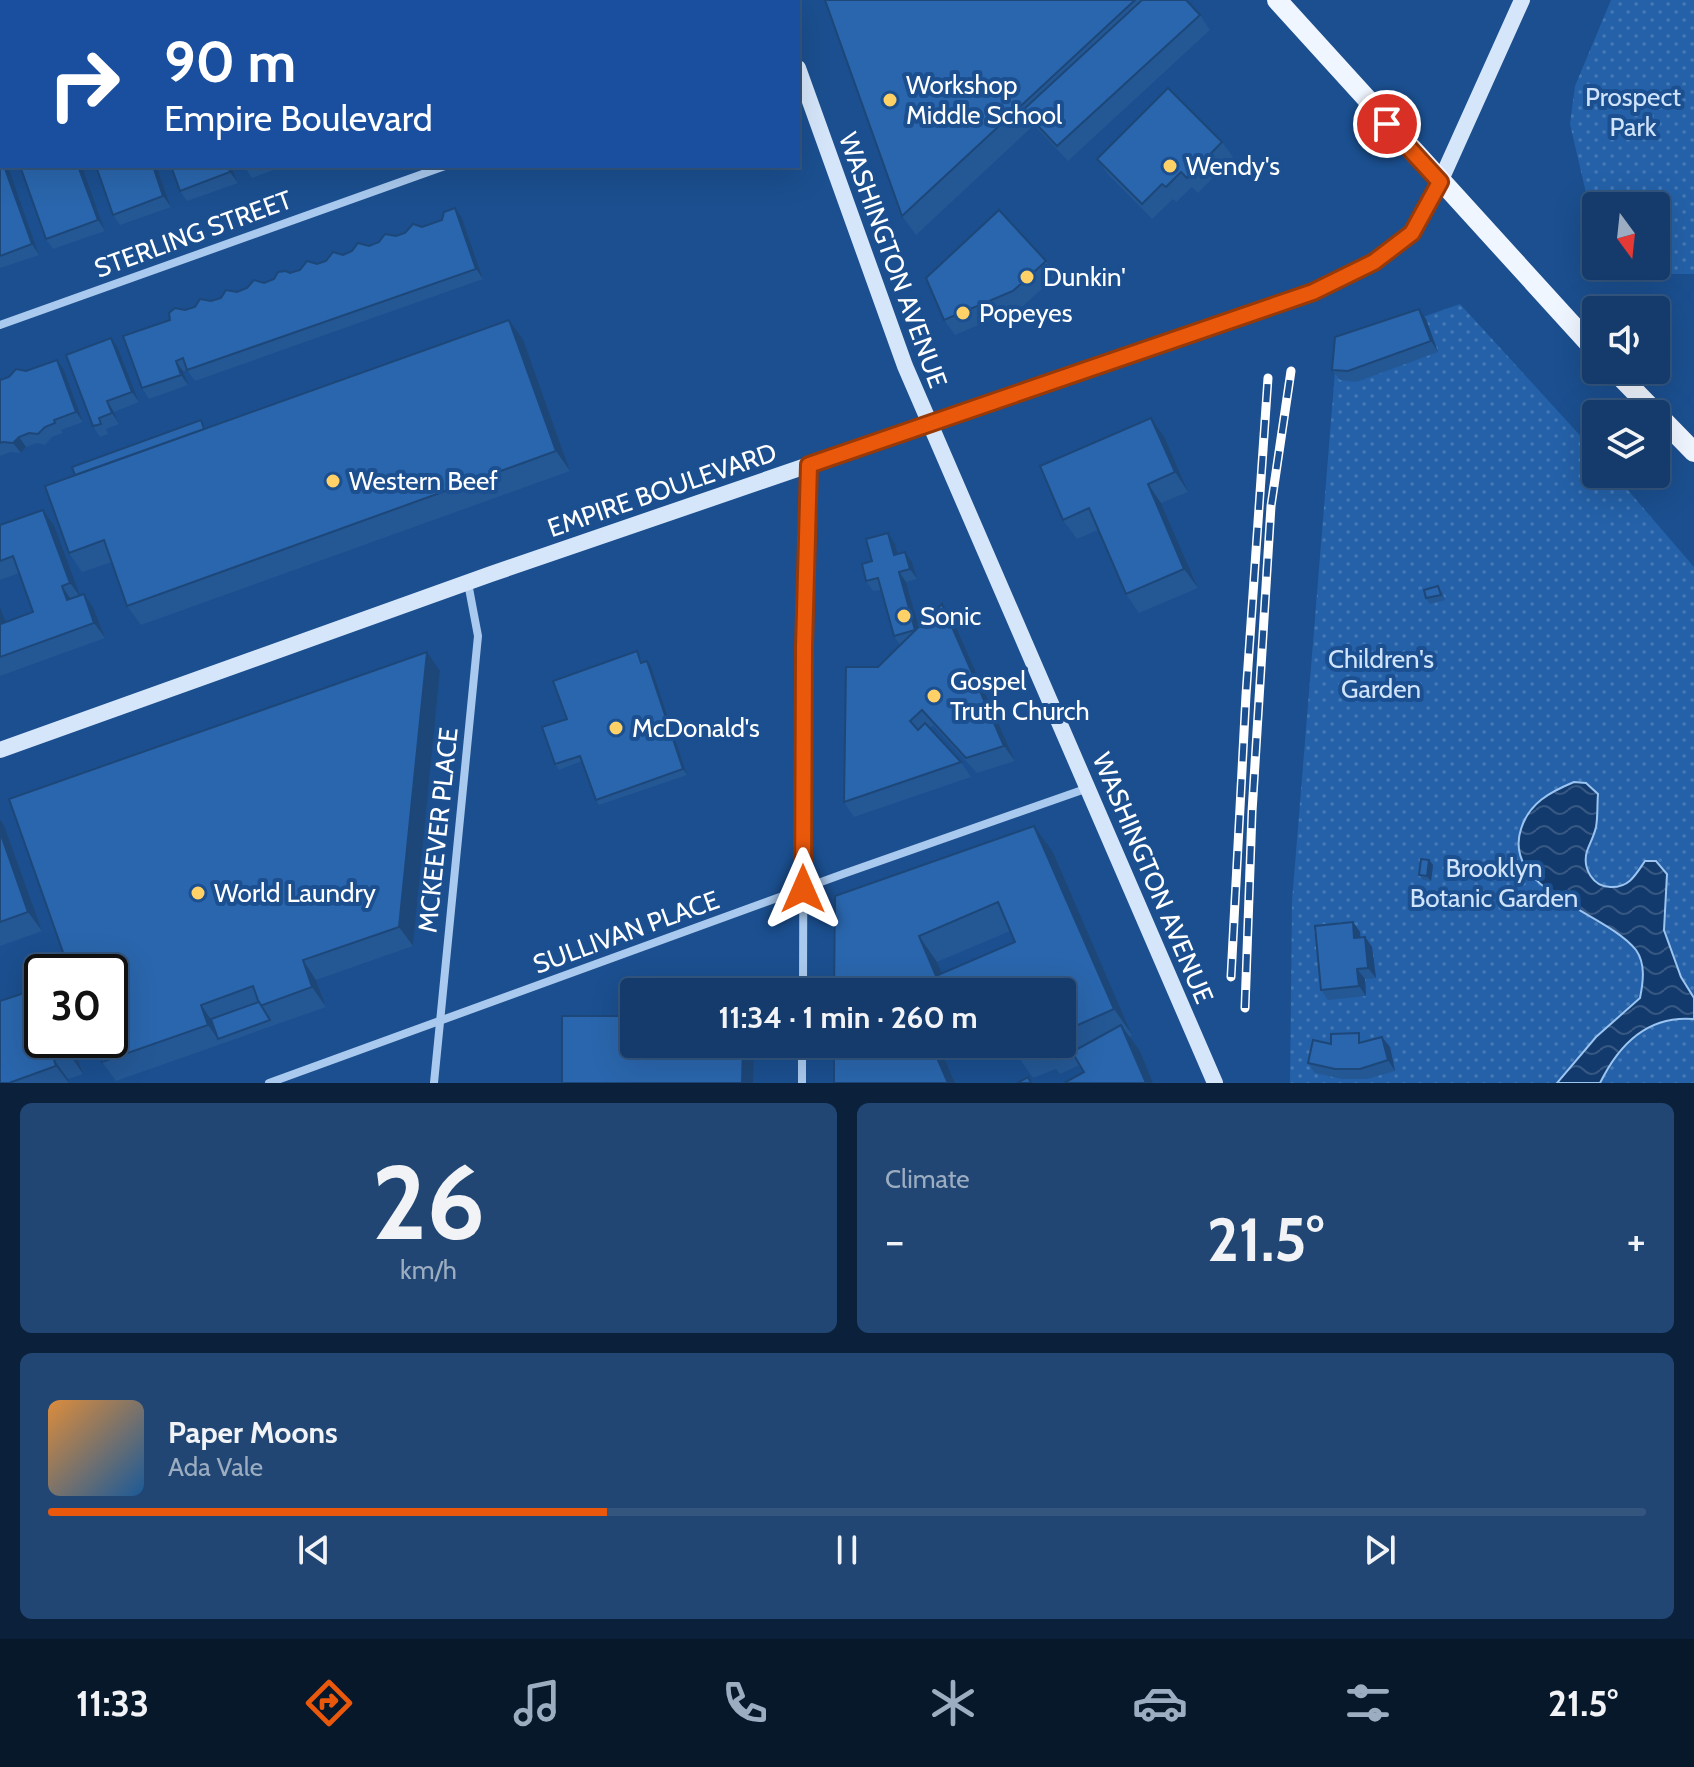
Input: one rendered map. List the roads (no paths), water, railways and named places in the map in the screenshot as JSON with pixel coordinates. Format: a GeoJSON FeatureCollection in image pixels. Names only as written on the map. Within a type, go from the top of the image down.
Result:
{"type":"FeatureCollection","features":[{"type":"Feature","properties":{"kind":"main road"},"geometry":{"type":"LineString","coordinates":[[1277,0],[1582,336]]}},
{"type":"Feature","properties":{"kind":"main road","name":"EMPIRE BOULEVARD"},"geometry":{"type":"LineString","coordinates":[[0,750],[467,583],[1313,292],[1374,262],[1412,233],[1440,182],[1522,0]]}},
{"type":"Feature","properties":{"kind":"main road","name":"WASHINGTON AVENUE"},"geometry":{"type":"LineString","coordinates":[[800,74],[905,366],[1215,1083]]}},
{"type":"Feature","properties":{"kind":"main road"},"geometry":{"type":"LineString","coordinates":[[1628,384],[1694,452]]}},
{"type":"Feature","properties":{"kind":"street","name":"STERLING STREET"},"geometry":{"type":"LineString","coordinates":[[0,325],[439,168]]}},
{"type":"Feature","properties":{"kind":"street"},"geometry":{"type":"LineString","coordinates":[[803,978],[804,647],[809,465]]}},
{"type":"Feature","properties":{"kind":"street","name":"MCKEEVER PLACE"},"geometry":{"type":"LineString","coordinates":[[434,1083],[478,636],[467,583]]}},
{"type":"Feature","properties":{"kind":"street","name":"SULLIVAN PLACE"},"geometry":{"type":"LineString","coordinates":[[269,1083],[1088,788]]}},
{"type":"Feature","properties":{"kind":"street"},"geometry":{"type":"LineString","coordinates":[[802,1058],[802,1083]]}},
{"type":"Feature","properties":{"kind":"water"},"geometry":{"type":"Polygon","coordinates":[[[1574,782],[1586,783],[1598,794],[1596,827],[1586,857],[1594,881],[1612,887],[1623,885],[1632,879],[1645,861],[1656,861],[1667,874],[1664,930],[1681,977],[1694,998],[1694,1019],[1663,1022],[1637,1035],[1616,1056],[1600,1083],[1557,1083],[1596,1037],[1640,998],[1643,980],[1641,961],[1636,950],[1622,936],[1541,884],[1526,868],[1519,850],[1521,829],[1529,812],[1549,794],[1574,782]]]}},
{"type":"Feature","properties":{"kind":"railway"},"geometry":{"type":"LineString","coordinates":[[1245,1008],[1252,812],[1271,506],[1291,371]]}},
{"type":"Feature","properties":{"kind":"railway"},"geometry":{"type":"LineString","coordinates":[[1231,977],[1246,695],[1268,378]]}},
{"type":"Feature","properties":{"kind":"place","name":"Workshop Middle School"},"geometry":{"type":"Point","coordinates":[890,100]}},
{"type":"Feature","properties":{"kind":"place","name":"Wendy's"},"geometry":{"type":"Point","coordinates":[1170,166]}},
{"type":"Feature","properties":{"kind":"place","name":"Dunkin'"},"geometry":{"type":"Point","coordinates":[1027,277]}},
{"type":"Feature","properties":{"kind":"place","name":"Popeyes"},"geometry":{"type":"Point","coordinates":[963,313]}},
{"type":"Feature","properties":{"kind":"place","name":"Western Beef"},"geometry":{"type":"Point","coordinates":[333,481]}},
{"type":"Feature","properties":{"kind":"place","name":"Sonic"},"geometry":{"type":"Point","coordinates":[904,616]}},
{"type":"Feature","properties":{"kind":"place","name":"Gospel Truth Church"},"geometry":{"type":"Point","coordinates":[934,696]}},
{"type":"Feature","properties":{"kind":"place","name":"McDonald's"},"geometry":{"type":"Point","coordinates":[616,728]}},
{"type":"Feature","properties":{"kind":"place","name":"World Laundry"},"geometry":{"type":"Point","coordinates":[198,893]}},
{"type":"Feature","properties":{"kind":"park label","name":"Prospect Park"},"geometry":{"type":"Point","coordinates":[1633,112]}},
{"type":"Feature","properties":{"kind":"park label","name":"Children's Garden"},"geometry":{"type":"Point","coordinates":[1381,674]}},
{"type":"Feature","properties":{"kind":"park label","name":"Brooklyn Botanic Garden"},"geometry":{"type":"Point","coordinates":[1494,883]}}]}
